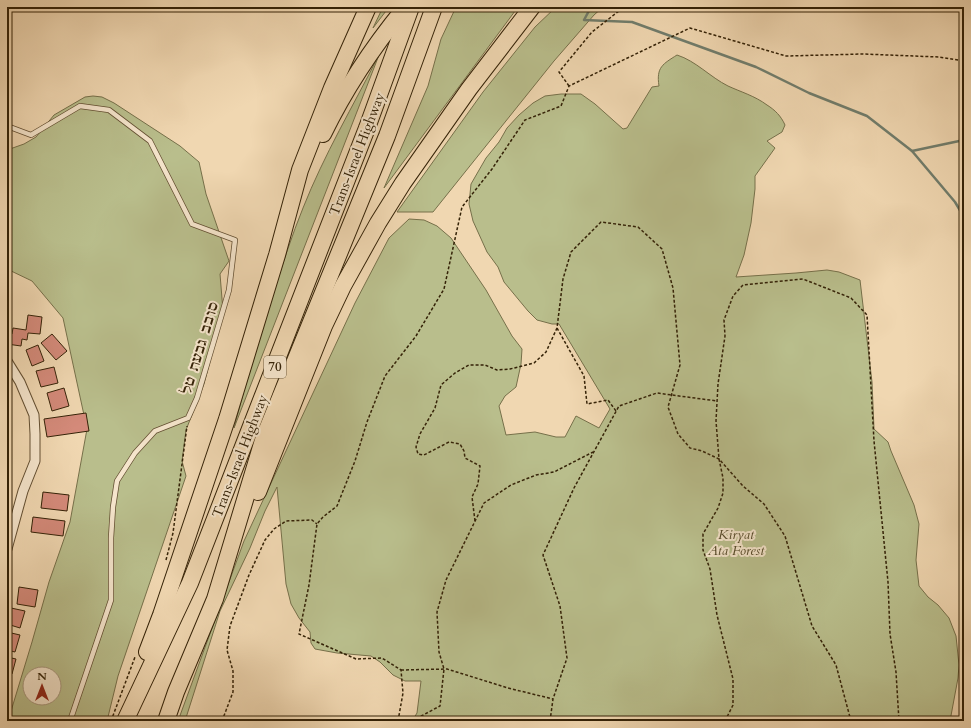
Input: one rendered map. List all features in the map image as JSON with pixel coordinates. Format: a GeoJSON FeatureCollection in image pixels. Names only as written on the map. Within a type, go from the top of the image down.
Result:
{"type":"FeatureCollection","features":[{"type":"Feature","properties":{"kind":"highway"},"geometry":{"type":"LineString","coordinates":[[277,255],[300,170],[332,88],[368,7]]}},
{"type":"Feature","properties":{"kind":"highway","name":"Trans-Israel Highway"},"geometry":{"type":"LineString","coordinates":[[166,721],[176,692],[215,599],[264,437],[387,136],[434,7]]}},
{"type":"Feature","properties":{"kind":"highway"},"geometry":{"type":"LineString","coordinates":[[215,599],[324,326],[378,222],[470,89],[532,7]]}},
{"type":"Feature","properties":{"kind":"highway"},"geometry":{"type":"LineString","coordinates":[[470,89],[545,7]]}},
{"type":"Feature","properties":{"kind":"highway"},"geometry":{"type":"LineString","coordinates":[[120,721],[161,615],[227,419],[296,196],[330,120],[352,81],[381,38],[407,8]]}},
{"type":"Feature","properties":{"kind":"highway","name":"Trans-Israel Highway"},"geometry":{"type":"LineString","coordinates":[[125,721],[190,583],[364,136],[407,8]]}},
{"type":"Feature","properties":{"kind":"street"},"geometry":{"type":"LineString","coordinates":[[7,361],[20,382],[34,415],[35,461],[23,491],[7,549]]}},
{"type":"Feature","properties":{"kind":"lane","name":"סובב גבעת טל"},"geometry":{"type":"LineString","coordinates":[[7,126],[31,135],[80,106],[109,110],[150,141],[192,224],[235,240],[229,290],[197,398],[188,418]]}},
{"type":"Feature","properties":{"kind":"lane"},"geometry":{"type":"LineString","coordinates":[[70,721],[111,600],[111,538],[113,507],[117,481],[135,453],[155,431],[188,418]]}},
{"type":"Feature","properties":{"kind":"path"},"geometry":{"type":"LineString","coordinates":[[569,86],[559,72],[592,32],[624,7]]}},
{"type":"Feature","properties":{"kind":"path"},"geometry":{"type":"LineString","coordinates":[[553,699],[508,688],[447,669],[401,670],[382,658],[356,659],[299,634],[309,585],[317,524],[337,506],[355,462],[367,422],[385,376],[416,336],[444,289],[462,207],[492,169],[525,120],[561,106],[569,86],[690,28],[786,56],[863,54],[939,57],[964,61]]}},
{"type":"Feature","properties":{"kind":"path"},"geometry":{"type":"LineString","coordinates":[[475,521],[472,497],[478,484],[480,466],[465,458],[464,451],[460,444],[449,442],[424,455],[418,454],[416,447],[420,434],[435,408],[441,385],[455,373],[468,365],[485,365],[497,370],[510,369],[534,362],[546,352],[558,328],[563,279],[571,252],[601,222],[638,227],[662,249],[673,288],[680,365],[668,407],[678,434],[690,448],[719,458],[743,486],[764,504],[785,536],[812,626],[836,665],[851,721]]}},
{"type":"Feature","properties":{"kind":"path"},"geometry":{"type":"LineString","coordinates":[[725,721],[733,705],[733,679],[717,615],[710,569],[703,550],[703,534],[718,508],[723,493],[723,478],[719,458],[716,421],[718,384],[725,336],[724,320],[733,296],[743,285],[803,279],[851,298],[867,315],[874,441],[888,582],[890,634],[896,672],[899,721]]}},
{"type":"Feature","properties":{"kind":"path"},"geometry":{"type":"LineString","coordinates":[[558,328],[584,376],[587,404],[608,400],[616,411]]}},
{"type":"Feature","properties":{"kind":"path"},"geometry":{"type":"LineString","coordinates":[[550,721],[553,699],[567,658],[560,606],[543,555],[574,488],[618,406],[657,394],[717,401]]}},
{"type":"Feature","properties":{"kind":"path"},"geometry":{"type":"LineString","coordinates":[[165,563],[173,533],[188,418]]}},
{"type":"Feature","properties":{"kind":"path"},"geometry":{"type":"LineString","coordinates":[[412,721],[440,706],[444,669],[439,652],[437,612],[446,580],[484,503],[511,485],[536,475],[554,472],[595,451]]}},
{"type":"Feature","properties":{"kind":"path"},"geometry":{"type":"LineString","coordinates":[[222,721],[233,692],[233,671],[228,650],[230,626],[249,575],[265,540],[274,529],[286,521],[312,520],[317,524]]}},
{"type":"Feature","properties":{"kind":"path"},"geometry":{"type":"LineString","coordinates":[[111,721],[136,656]]}},
{"type":"Feature","properties":{"kind":"path"},"geometry":{"type":"LineString","coordinates":[[398,721],[403,693],[401,670]]}},
{"type":"Feature","properties":{"kind":"green space"},"geometry":{"type":"Polygon","coordinates":[[[383,7],[389,7],[373,28],[383,7]]]}},
{"type":"Feature","properties":{"kind":"green space"},"geometry":{"type":"Polygon","coordinates":[[[456,7],[518,7],[384,188],[428,86],[441,39],[456,7]]]}},
{"type":"Feature","properties":{"kind":"green space"},"geometry":{"type":"Polygon","coordinates":[[[556,7],[603,7],[594,15],[554,61],[433,212],[397,212],[483,92],[535,27],[556,7]]]}},
{"type":"Feature","properties":{"kind":"green space"},"geometry":{"type":"Polygon","coordinates":[[[379,55],[234,428],[263,325],[299,218],[329,150],[379,55]]]}},
{"type":"Feature","properties":{"kind":"green space","name":"Kiryat Ata Forest"},"geometry":{"type":"Polygon","coordinates":[[[677,55],[697,65],[728,86],[753,97],[773,109],[785,125],[782,132],[767,141],[775,148],[755,176],[751,223],[744,255],[736,277],[827,270],[839,272],[860,280],[872,382],[874,429],[888,442],[914,505],[919,524],[916,560],[919,586],[949,618],[956,636],[959,665],[950,721],[412,721],[417,713],[421,681],[405,681],[393,675],[380,662],[371,656],[337,653],[315,649],[311,643],[310,632],[299,618],[291,604],[286,584],[277,487],[220,611],[185,721],[178,721],[244,541],[355,303],[389,238],[409,219],[424,220],[437,226],[451,238],[486,290],[512,336],[522,349],[521,364],[516,387],[505,396],[499,406],[506,435],[535,432],[556,437],[565,437],[576,416],[599,428],[610,409],[559,324],[552,324],[537,320],[504,282],[498,267],[487,252],[473,221],[469,204],[471,184],[486,158],[499,142],[507,128],[533,103],[545,96],[581,94],[595,104],[623,129],[627,128],[652,87],[659,86],[659,74],[664,64],[677,55]]]}},
{"type":"Feature","properties":{"kind":"green space"},"geometry":{"type":"Polygon","coordinates":[[[85,97],[102,97],[114,103],[180,146],[199,162],[206,194],[229,261],[220,274],[223,311],[204,384],[186,430],[182,461],[186,476],[118,676],[107,721],[8,721],[22,675],[22,706],[62,706],[62,666],[25,666],[49,582],[70,522],[87,429],[63,318],[32,281],[7,269],[7,150],[24,144],[36,137],[54,115],[85,97]]]}},
{"type":"Feature","properties":{"kind":"building"},"geometry":{"type":"Polygon","coordinates":[[[28,315],[42,317],[40,334],[28,333],[27,340],[22,339],[21,346],[7,344],[7,333],[12,334],[13,328],[26,330],[28,315]]]}},
{"type":"Feature","properties":{"kind":"building"},"geometry":{"type":"Polygon","coordinates":[[[52,334],[67,351],[56,360],[41,343],[52,334]]]}},
{"type":"Feature","properties":{"kind":"building"},"geometry":{"type":"Polygon","coordinates":[[[38,345],[44,361],[32,366],[26,350],[38,345]]]}},
{"type":"Feature","properties":{"kind":"building"},"geometry":{"type":"Polygon","coordinates":[[[54,367],[58,383],[41,387],[36,371],[54,367]]]}},
{"type":"Feature","properties":{"kind":"building"},"geometry":{"type":"Polygon","coordinates":[[[64,388],[69,406],[52,411],[47,393],[64,388]]]}},
{"type":"Feature","properties":{"kind":"building"},"geometry":{"type":"Polygon","coordinates":[[[86,413],[89,431],[47,437],[44,419],[86,413]]]}},
{"type":"Feature","properties":{"kind":"building"},"geometry":{"type":"Polygon","coordinates":[[[43,492],[69,495],[67,511],[41,508],[43,492]]]}},
{"type":"Feature","properties":{"kind":"building"},"geometry":{"type":"Polygon","coordinates":[[[33,517],[65,521],[63,536],[31,532],[33,517]]]}},
{"type":"Feature","properties":{"kind":"building"},"geometry":{"type":"Polygon","coordinates":[[[19,587],[38,590],[35,607],[17,604],[19,587]]]}},
{"type":"Feature","properties":{"kind":"building"},"geometry":{"type":"Polygon","coordinates":[[[11,608],[25,611],[20,628],[7,624],[11,608]]]}},
{"type":"Feature","properties":{"kind":"building"},"geometry":{"type":"Polygon","coordinates":[[[7,632],[20,635],[15,652],[7,650],[7,632]]]}},
{"type":"Feature","properties":{"kind":"building"},"geometry":{"type":"Polygon","coordinates":[[[7,657],[16,659],[12,674],[7,672],[7,657]]]}},
{"type":"Feature","properties":{"kind":"waterway"},"geometry":{"type":"LineString","coordinates":[[171,7],[177,9],[185,7]]}},
{"type":"Feature","properties":{"kind":"waterway"},"geometry":{"type":"LineString","coordinates":[[591,7],[584,20],[632,22],[756,67],[809,93],[867,116],[912,151],[955,202],[964,217]]}},
{"type":"Feature","properties":{"kind":"waterway"},"geometry":{"type":"LineString","coordinates":[[912,151],[964,140]]}}]}
